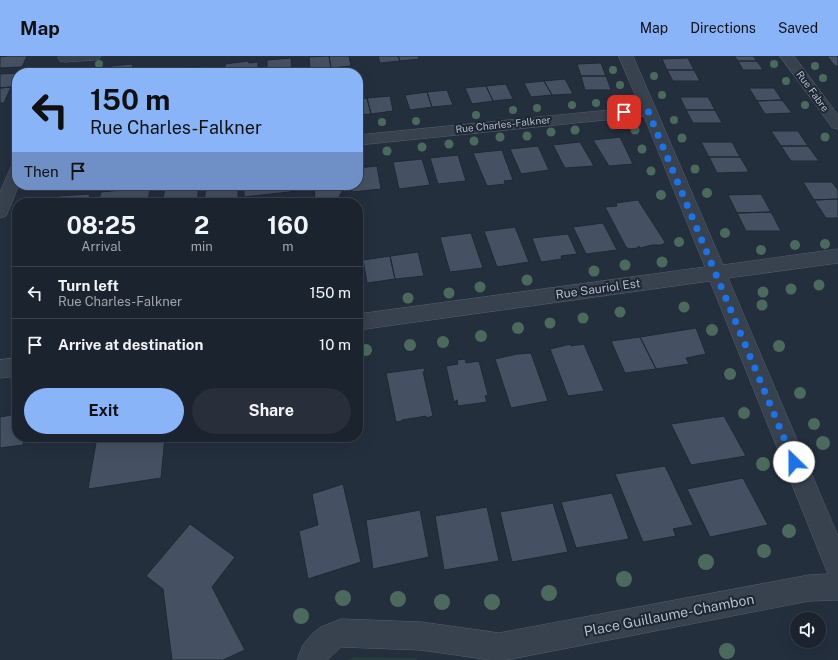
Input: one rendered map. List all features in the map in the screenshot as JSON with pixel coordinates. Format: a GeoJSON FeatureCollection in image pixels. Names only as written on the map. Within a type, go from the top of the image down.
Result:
{"type":"FeatureCollection","features":[{"type":"Feature","properties":{"kind":"street"},"geometry":{"type":"LineString","coordinates":[[61,68],[65,57],[94,56]]}},
{"type":"Feature","properties":{"kind":"street"},"geometry":{"type":"LineString","coordinates":[[626,56],[838,567]]}},
{"type":"Feature","properties":{"kind":"street","name":"Rue Fabre"},"geometry":{"type":"LineString","coordinates":[[787,56],[838,125]]}},
{"type":"Feature","properties":{"kind":"street","name":"Rue Charles-Falkner"},"geometry":{"type":"LineString","coordinates":[[363,139],[624,112],[648,111]]}},
{"type":"Feature","properties":{"kind":"street"},"geometry":{"type":"LineString","coordinates":[[0,212],[12,183]]}},
{"type":"Feature","properties":{"kind":"street","name":"Rue Sauriol Est"},"geometry":{"type":"LineString","coordinates":[[363,321],[838,256]]}},
{"type":"Feature","properties":{"kind":"street"},"geometry":{"type":"LineString","coordinates":[[0,370],[12,368]]}},
{"type":"Feature","properties":{"kind":"street","name":"Place Guillaume-Chambon"},"geometry":{"type":"LineString","coordinates":[[311,660],[320,645],[326,640],[333,635],[348,632],[421,636],[489,654],[809,588],[838,587]]}},
{"type":"Feature","properties":{"kind":"green space"},"geometry":{"type":"Polygon","coordinates":[[[355,657],[415,658],[418,660],[347,660],[355,657]]]}},
{"type":"Feature","properties":{"kind":"building"},"geometry":{"type":"Polygon","coordinates":[[[27,56],[22,67],[0,68],[0,57],[27,56]]]}},
{"type":"Feature","properties":{"kind":"building"},"geometry":{"type":"Polygon","coordinates":[[[329,56],[349,56],[351,66],[331,68],[329,56]]]}},
{"type":"Feature","properties":{"kind":"building"},"geometry":{"type":"Polygon","coordinates":[[[329,56],[331,68],[310,68],[309,57],[329,56]]]}},
{"type":"Feature","properties":{"kind":"building"},"geometry":{"type":"Polygon","coordinates":[[[378,56],[398,56],[400,61],[380,63],[378,56]]]}},
{"type":"Feature","properties":{"kind":"building"},"geometry":{"type":"Polygon","coordinates":[[[398,56],[418,56],[419,59],[400,61],[398,56]]]}},
{"type":"Feature","properties":{"kind":"building"},"geometry":{"type":"Polygon","coordinates":[[[734,56],[753,56],[757,61],[738,61],[734,56]]]}},
{"type":"Feature","properties":{"kind":"building"},"geometry":{"type":"Polygon","coordinates":[[[827,56],[838,56],[838,66],[835,66],[827,56]]]}},
{"type":"Feature","properties":{"kind":"building"},"geometry":{"type":"Polygon","coordinates":[[[291,58],[292,68],[267,68],[267,60],[291,58]]]}},
{"type":"Feature","properties":{"kind":"building"},"geometry":{"type":"Polygon","coordinates":[[[688,58],[694,70],[667,70],[662,59],[688,58]]]}},
{"type":"Feature","properties":{"kind":"building"},"geometry":{"type":"Polygon","coordinates":[[[248,61],[249,63],[258,62],[258,68],[225,68],[225,64],[248,61]]]}},
{"type":"Feature","properties":{"kind":"building"},"geometry":{"type":"Polygon","coordinates":[[[738,61],[757,61],[763,70],[743,70],[738,61]]]}},
{"type":"Feature","properties":{"kind":"building"},"geometry":{"type":"Polygon","coordinates":[[[601,63],[606,76],[581,76],[577,64],[601,63]]]}},
{"type":"Feature","properties":{"kind":"building"},"geometry":{"type":"Polygon","coordinates":[[[133,64],[132,68],[110,68],[111,66],[133,64]]]}},
{"type":"Feature","properties":{"kind":"building"},"geometry":{"type":"Polygon","coordinates":[[[208,66],[207,68],[185,67],[208,66]]]}},
{"type":"Feature","properties":{"kind":"building"},"geometry":{"type":"Polygon","coordinates":[[[667,70],[694,70],[700,81],[673,81],[667,70]]]}},
{"type":"Feature","properties":{"kind":"building"},"geometry":{"type":"Polygon","coordinates":[[[12,73],[11,87],[0,88],[0,74],[12,73]]]}},
{"type":"Feature","properties":{"kind":"building"},"geometry":{"type":"Polygon","coordinates":[[[581,76],[606,76],[611,90],[585,90],[581,76]]]}},
{"type":"Feature","properties":{"kind":"building"},"geometry":{"type":"Polygon","coordinates":[[[565,79],[573,94],[552,95],[544,81],[565,79]]]}},
{"type":"Feature","properties":{"kind":"building"},"geometry":{"type":"Polygon","coordinates":[[[544,81],[552,95],[531,97],[524,83],[544,81]]]}},
{"type":"Feature","properties":{"kind":"building"},"geometry":{"type":"Polygon","coordinates":[[[506,84],[513,99],[493,101],[486,86],[506,84]]]}},
{"type":"Feature","properties":{"kind":"building"},"geometry":{"type":"Polygon","coordinates":[[[486,86],[493,101],[472,104],[465,88],[486,86]]]}},
{"type":"Feature","properties":{"kind":"building"},"geometry":{"type":"Polygon","coordinates":[[[11,87],[4,103],[0,103],[0,88],[11,87]]]}},
{"type":"Feature","properties":{"kind":"building"},"geometry":{"type":"Polygon","coordinates":[[[749,88],[774,88],[782,100],[757,101],[749,88]]]}},
{"type":"Feature","properties":{"kind":"building"},"geometry":{"type":"Polygon","coordinates":[[[447,90],[453,105],[432,107],[427,92],[447,90]]]}},
{"type":"Feature","properties":{"kind":"building"},"geometry":{"type":"Polygon","coordinates":[[[427,92],[432,107],[410,110],[405,95],[427,92]]]}},
{"type":"Feature","properties":{"kind":"building"},"geometry":{"type":"Polygon","coordinates":[[[390,96],[393,111],[371,114],[367,98],[390,96]]]}},
{"type":"Feature","properties":{"kind":"building"},"geometry":{"type":"Polygon","coordinates":[[[680,97],[708,97],[715,110],[686,110],[680,97]]]}},
{"type":"Feature","properties":{"kind":"building"},"geometry":{"type":"Polygon","coordinates":[[[363,98],[367,98],[371,114],[363,115],[363,98]]]}},
{"type":"Feature","properties":{"kind":"building"},"geometry":{"type":"Polygon","coordinates":[[[782,100],[792,113],[765,114],[757,101],[782,100]]]}},
{"type":"Feature","properties":{"kind":"building"},"geometry":{"type":"Polygon","coordinates":[[[686,110],[715,110],[722,123],[693,123],[686,110]]]}},
{"type":"Feature","properties":{"kind":"building"},"geometry":{"type":"Polygon","coordinates":[[[771,131],[798,131],[808,146],[781,146],[771,131]]]}},
{"type":"Feature","properties":{"kind":"building"},"geometry":{"type":"Polygon","coordinates":[[[620,137],[633,164],[609,166],[593,140],[620,137]]]}},
{"type":"Feature","properties":{"kind":"building"},"geometry":{"type":"Polygon","coordinates":[[[580,142],[594,166],[565,168],[553,145],[580,142]]]}},
{"type":"Feature","properties":{"kind":"building"},"geometry":{"type":"Polygon","coordinates":[[[701,142],[732,142],[740,157],[709,157],[701,142]]]}},
{"type":"Feature","properties":{"kind":"building"},"geometry":{"type":"Polygon","coordinates":[[[538,146],[549,170],[521,174],[510,149],[538,146]]]}},
{"type":"Feature","properties":{"kind":"building"},"geometry":{"type":"Polygon","coordinates":[[[781,146],[808,146],[819,161],[791,161],[781,146]]]}},
{"type":"Feature","properties":{"kind":"building"},"geometry":{"type":"Polygon","coordinates":[[[502,150],[513,180],[504,181],[505,184],[487,186],[473,153],[502,150]]]}},
{"type":"Feature","properties":{"kind":"building"},"geometry":{"type":"Polygon","coordinates":[[[458,155],[466,181],[438,184],[430,158],[458,155]]]}},
{"type":"Feature","properties":{"kind":"building"},"geometry":{"type":"Polygon","coordinates":[[[709,157],[740,157],[749,172],[717,173],[709,157]]]}},
{"type":"Feature","properties":{"kind":"building"},"geometry":{"type":"Polygon","coordinates":[[[422,159],[430,185],[399,189],[393,162],[422,159]]]}},
{"type":"Feature","properties":{"kind":"building"},"geometry":{"type":"Polygon","coordinates":[[[377,166],[381,189],[352,192],[352,190],[363,190],[363,167],[377,166]]]}},
{"type":"Feature","properties":{"kind":"building"},"geometry":{"type":"Polygon","coordinates":[[[803,182],[832,182],[838,190],[838,199],[814,200],[803,182]]]}},
{"type":"Feature","properties":{"kind":"building"},"geometry":{"type":"Polygon","coordinates":[[[150,190],[148,198],[99,198],[101,192],[150,190]]]}},
{"type":"Feature","properties":{"kind":"building"},"geometry":{"type":"Polygon","coordinates":[[[165,190],[198,190],[198,198],[163,198],[165,190]]]}},
{"type":"Feature","properties":{"kind":"building"},"geometry":{"type":"Polygon","coordinates":[[[205,190],[238,190],[238,198],[205,198],[205,190]]]}},
{"type":"Feature","properties":{"kind":"building"},"geometry":{"type":"Polygon","coordinates":[[[244,190],[298,190],[298,191],[244,197],[244,190]]]}},
{"type":"Feature","properties":{"kind":"building"},"geometry":{"type":"Polygon","coordinates":[[[314,190],[342,190],[342,194],[340,194],[340,197],[315,198],[314,190]]]}},
{"type":"Feature","properties":{"kind":"building"},"geometry":{"type":"Polygon","coordinates":[[[90,194],[89,198],[58,198],[59,196],[90,194]]]}},
{"type":"Feature","properties":{"kind":"building"},"geometry":{"type":"Polygon","coordinates":[[[761,194],[771,212],[737,213],[728,195],[761,194]]]}},
{"type":"Feature","properties":{"kind":"building"},"geometry":{"type":"Polygon","coordinates":[[[838,199],[838,218],[826,218],[814,200],[838,199]]]}},
{"type":"Feature","properties":{"kind":"building"},"geometry":{"type":"Polygon","coordinates":[[[638,200],[665,242],[662,245],[652,245],[640,248],[639,246],[637,248],[629,249],[626,247],[605,207],[617,206],[616,203],[638,200]]]}},
{"type":"Feature","properties":{"kind":"building"},"geometry":{"type":"Polygon","coordinates":[[[771,212],[781,231],[746,231],[737,213],[771,212]]]}},
{"type":"Feature","properties":{"kind":"building"},"geometry":{"type":"Polygon","coordinates":[[[603,223],[617,250],[586,254],[573,227],[603,223]]]}},
{"type":"Feature","properties":{"kind":"building"},"geometry":{"type":"Polygon","coordinates":[[[515,227],[529,262],[497,267],[484,231],[515,227]]]}},
{"type":"Feature","properties":{"kind":"building"},"geometry":{"type":"Polygon","coordinates":[[[471,233],[483,268],[450,272],[440,237],[471,233]]]}},
{"type":"Feature","properties":{"kind":"building"},"geometry":{"type":"Polygon","coordinates":[[[568,234],[577,254],[561,256],[562,259],[541,262],[532,238],[568,234]]]}},
{"type":"Feature","properties":{"kind":"building"},"geometry":{"type":"Polygon","coordinates":[[[418,252],[424,276],[395,279],[390,256],[418,252]]]}},
{"type":"Feature","properties":{"kind":"building"},"geometry":{"type":"Polygon","coordinates":[[[390,256],[395,279],[367,283],[363,260],[390,256]]]}},
{"type":"Feature","properties":{"kind":"building"},"geometry":{"type":"Polygon","coordinates":[[[696,328],[706,354],[686,358],[689,364],[656,369],[640,337],[696,328]]]}},
{"type":"Feature","properties":{"kind":"building"},"geometry":{"type":"Polygon","coordinates":[[[640,337],[656,369],[625,373],[611,341],[640,337]]]}},
{"type":"Feature","properties":{"kind":"building"},"geometry":{"type":"Polygon","coordinates":[[[571,344],[571,346],[584,344],[604,391],[568,396],[550,349],[571,344]]]}},
{"type":"Feature","properties":{"kind":"building"},"geometry":{"type":"Polygon","coordinates":[[[531,353],[548,401],[511,408],[495,359],[517,354],[531,353]]]}},
{"type":"Feature","properties":{"kind":"building"},"geometry":{"type":"Polygon","coordinates":[[[465,359],[466,363],[479,361],[488,395],[485,396],[487,402],[458,406],[457,400],[454,402],[446,366],[458,364],[457,360],[465,359]]]}},
{"type":"Feature","properties":{"kind":"building"},"geometry":{"type":"Polygon","coordinates":[[[424,368],[425,372],[423,372],[433,416],[396,422],[386,373],[424,368]]]}},
{"type":"Feature","properties":{"kind":"building"},"geometry":{"type":"Polygon","coordinates":[[[12,415],[12,442],[24,442],[23,445],[0,448],[0,417],[12,415]]]}},
{"type":"Feature","properties":{"kind":"building"},"geometry":{"type":"Polygon","coordinates":[[[724,416],[746,456],[691,465],[671,424],[724,416]]]}},
{"type":"Feature","properties":{"kind":"building"},"geometry":{"type":"Polygon","coordinates":[[[96,442],[165,442],[161,478],[88,489],[96,442]]]}},
{"type":"Feature","properties":{"kind":"building"},"geometry":{"type":"Polygon","coordinates":[[[665,466],[693,525],[673,529],[676,536],[643,542],[615,474],[665,466]]]}},
{"type":"Feature","properties":{"kind":"building"},"geometry":{"type":"Polygon","coordinates":[[[743,478],[768,525],[710,537],[687,489],[743,478]]]}},
{"type":"Feature","properties":{"kind":"building"},"geometry":{"type":"Polygon","coordinates":[[[343,484],[361,562],[308,579],[299,531],[318,525],[312,494],[343,484]]]}},
{"type":"Feature","properties":{"kind":"building"},"geometry":{"type":"Polygon","coordinates":[[[612,493],[629,539],[576,548],[561,502],[612,493]]]}},
{"type":"Feature","properties":{"kind":"building"},"geometry":{"type":"Polygon","coordinates":[[[553,503],[568,552],[512,562],[500,512],[553,503]]]}},
{"type":"Feature","properties":{"kind":"building"},"geometry":{"type":"Polygon","coordinates":[[[487,507],[499,561],[444,570],[435,516],[487,507]]]}},
{"type":"Feature","properties":{"kind":"building"},"geometry":{"type":"Polygon","coordinates":[[[420,510],[429,557],[373,569],[366,520],[420,510]]]}},
{"type":"Feature","properties":{"kind":"building"},"geometry":{"type":"Polygon","coordinates":[[[190,524],[235,557],[212,587],[245,650],[223,660],[172,660],[163,589],[146,576],[190,524]]]}},
{"type":"Feature","properties":{"kind":"route"},"geometry":{"type":"LineString","coordinates":[[624,112],[648,111],[711,259],[794,462]]}}]}
